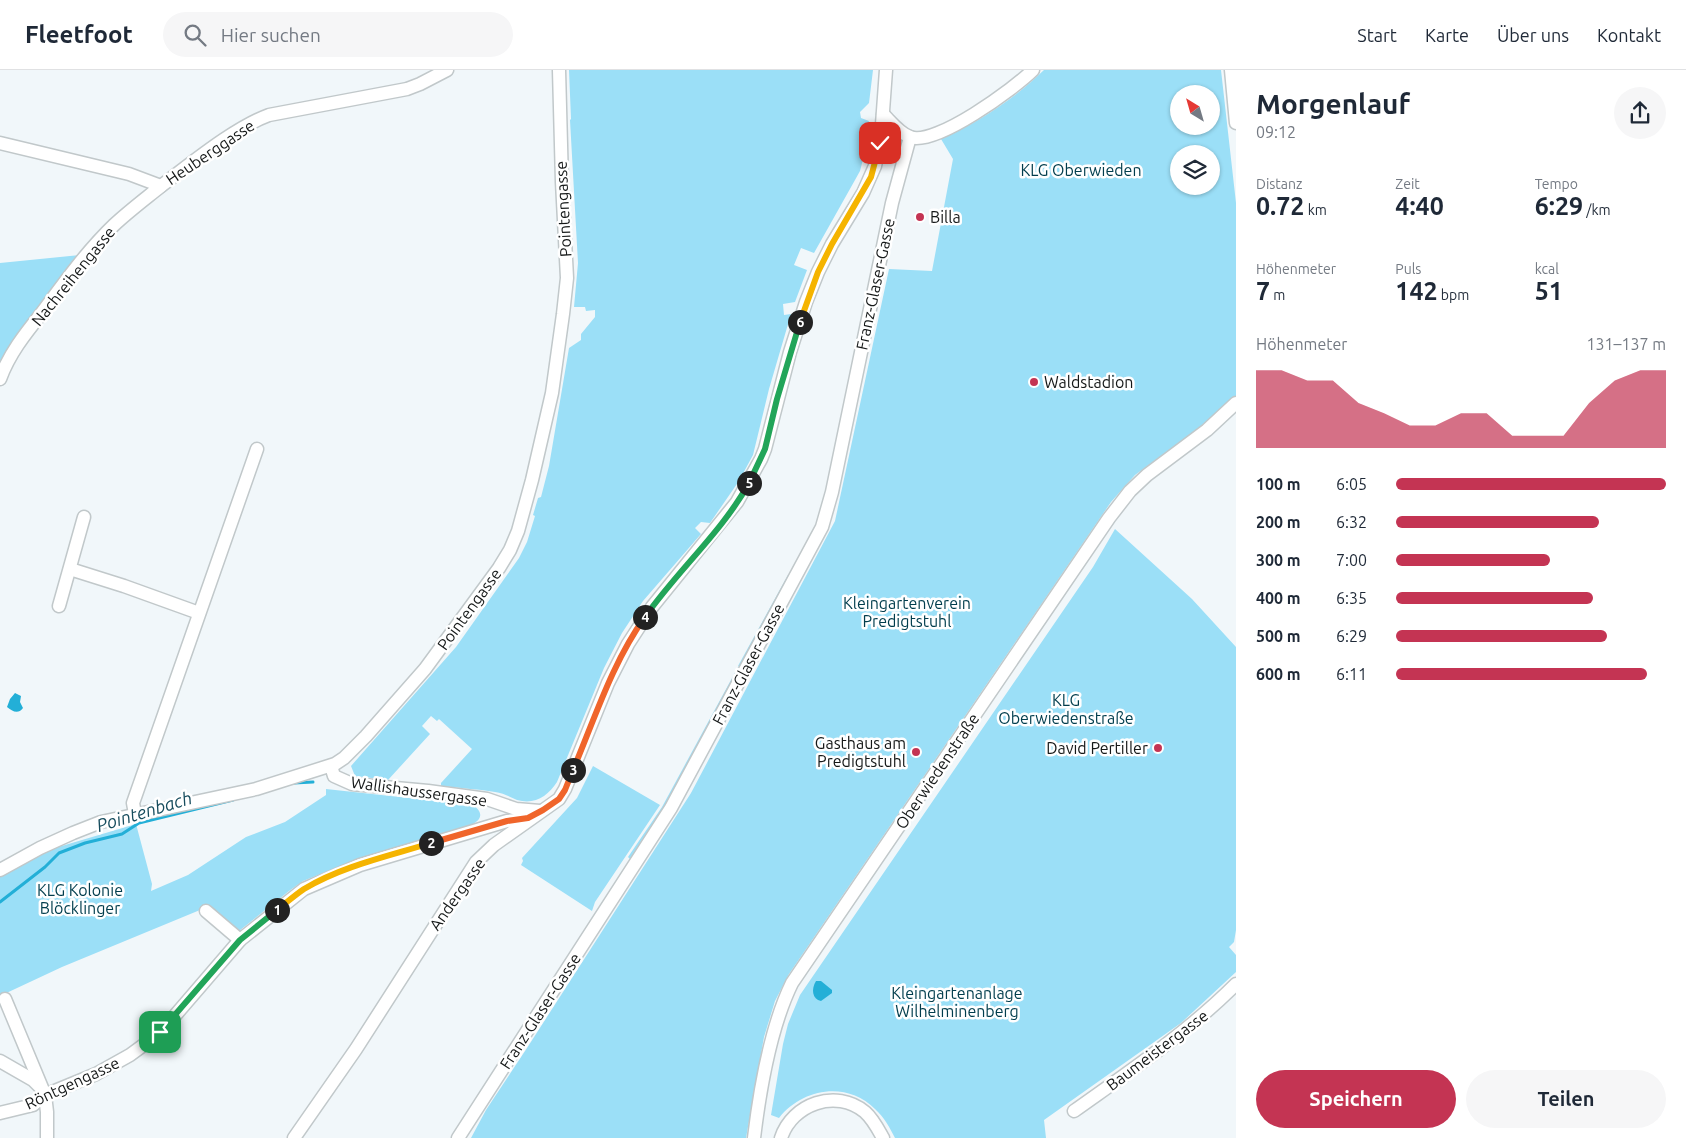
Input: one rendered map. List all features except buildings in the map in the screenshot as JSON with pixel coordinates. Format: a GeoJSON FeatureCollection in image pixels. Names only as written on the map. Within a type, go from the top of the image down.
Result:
{"type":"FeatureCollection","features":[{"type":"Feature","properties":{"kind":"street","name":"Heuberggasse"},"geometry":{"type":"LineString","coordinates":[[0,143],[128,174],[161,186],[230,136],[259,119],[269,115],[394,92],[420,84],[447,70]]}},
{"type":"Feature","properties":{"kind":"street","name":"Pointengasse"},"geometry":{"type":"LineString","coordinates":[[0,870],[40,848],[101,822],[256,789],[331,766],[344,758],[366,736],[425,669],[499,568],[510,550],[518,531],[536,461],[552,393],[566,290],[559,70]]}},
{"type":"Feature","properties":{"kind":"street","name":"Andergasse"},"geometry":{"type":"LineString","coordinates":[[294,1138],[356,1049],[476,862],[494,845],[559,799],[565,790],[608,683],[640,623],[665,589],[737,502],[761,459],[790,352],[806,302],[832,244],[871,177],[880,143],[886,70]]}},
{"type":"Feature","properties":{"kind":"street"},"geometry":{"type":"LineString","coordinates":[[883,114],[901,132],[910,137],[920,138],[931,135],[954,125],[998,98],[1033,70]]}},
{"type":"Feature","properties":{"kind":"street"},"geometry":{"type":"LineString","coordinates":[[1231,70],[1236,124]]}},
{"type":"Feature","properties":{"kind":"street","name":"Franz-Glaser-Gasse"},"geometry":{"type":"LineString","coordinates":[[458,1138],[671,808],[822,527],[832,492],[892,203],[910,137]]}},
{"type":"Feature","properties":{"kind":"street","name":"Nachreihengasse"},"geometry":{"type":"LineString","coordinates":[[0,379],[3,370],[20,342],[103,237],[114,225],[161,186]]}},
{"type":"Feature","properties":{"kind":"street","name":"Oberwiedenstraße"},"geometry":{"type":"LineString","coordinates":[[754,1138],[773,1034],[792,983],[1109,518],[1130,491],[1147,475],[1207,430],[1236,403]]}},
{"type":"Feature","properties":{"kind":"street"},"geometry":{"type":"LineString","coordinates":[[135,814],[133,803],[257,449]]}},
{"type":"Feature","properties":{"kind":"street"},"geometry":{"type":"LineString","coordinates":[[59,606],[84,517]]}},
{"type":"Feature","properties":{"kind":"street"},"geometry":{"type":"LineString","coordinates":[[70,569],[199,613]]}},
{"type":"Feature","properties":{"kind":"street","name":"Wallishaussergasse"},"geometry":{"type":"LineString","coordinates":[[331,766],[334,776],[352,784],[467,797],[495,801],[525,810],[543,810]]}},
{"type":"Feature","properties":{"kind":"street","name":"Röntgengasse"},"geometry":{"type":"LineString","coordinates":[[0,1113],[32,1105],[43,1092],[105,1070],[130,1055],[160,1032],[240,940],[304,889],[360,865],[507,821],[528,818],[543,810]]}},
{"type":"Feature","properties":{"kind":"street"},"geometry":{"type":"LineString","coordinates":[[206,911],[240,940]]}},
{"type":"Feature","properties":{"kind":"street","name":"Baumeistergasse"},"geometry":{"type":"LineString","coordinates":[[1074,1111],[1167,1045],[1200,1018],[1236,984]]}},
{"type":"Feature","properties":{"kind":"street"},"geometry":{"type":"LineString","coordinates":[[5,999],[43,1092],[47,1112],[47,1138]]}},
{"type":"Feature","properties":{"kind":"street"},"geometry":{"type":"LineString","coordinates":[[0,1062],[33,1080],[43,1092]]}},
{"type":"Feature","properties":{"kind":"street"},"geometry":{"type":"LineString","coordinates":[[781,1138],[787,1124],[805,1107],[831,1101],[848,1104],[865,1113],[878,1128],[883,1138]]}},
{"type":"Feature","properties":{"kind":"green space"},"geometry":{"type":"Polygon","coordinates":[[[569,70],[873,70],[869,103],[860,112],[861,118],[869,121],[865,135],[869,136],[860,171],[814,253],[801,248],[794,265],[807,270],[795,302],[783,304],[784,315],[791,314],[769,389],[753,455],[739,481],[710,523],[701,522],[695,528],[701,534],[643,601],[622,633],[604,668],[557,782],[553,787],[540,798],[524,801],[482,790],[441,786],[441,783],[472,749],[439,719],[437,721],[431,716],[422,726],[430,734],[388,780],[355,776],[351,766],[456,647],[519,558],[527,542],[538,498],[541,497],[549,466],[569,348],[581,340],[581,334],[595,317],[595,310],[586,311],[585,307],[574,307],[578,263],[569,70]]]}},
{"type":"Feature","properties":{"kind":"green space","name":"Kleingartenverein Predigtstuhl"},"geometry":{"type":"Polygon","coordinates":[[[1044,70],[1221,70],[1236,203],[1236,396],[1195,431],[1135,475],[1111,502],[789,974],[775,1001],[764,1037],[746,1138],[471,1138],[486,1110],[691,793],[835,521],[889,269],[932,271],[953,159],[941,139],[996,109],[1021,91],[1044,70]]]}},
{"type":"Feature","properties":{"kind":"green space"},"geometry":{"type":"Polygon","coordinates":[[[80,255],[28,321],[0,363],[0,263],[80,255]]]}},
{"type":"Feature","properties":{"kind":"green space"},"geometry":{"type":"Polygon","coordinates":[[[1115,529],[1192,599],[1236,647],[1236,930],[1234,942],[1229,947],[1236,955],[1236,972],[1181,1023],[1044,1120],[1046,1138],[895,1138],[884,1119],[875,1109],[864,1100],[852,1094],[839,1092],[813,1095],[800,1100],[779,1118],[771,1115],[783,1044],[788,1024],[800,995],[1093,567],[1115,529]]]}},
{"type":"Feature","properties":{"kind":"green space"},"geometry":{"type":"Polygon","coordinates":[[[788,575],[740,667],[738,666],[788,575]]]}},
{"type":"Feature","properties":{"kind":"green space"},"geometry":{"type":"Polygon","coordinates":[[[738,667],[664,808],[630,859],[628,857],[662,807],[738,667]]]}},
{"type":"Feature","properties":{"kind":"green space"},"geometry":{"type":"Polygon","coordinates":[[[593,766],[660,805],[595,902],[592,911],[521,865],[522,858],[577,798],[593,766]]]}},
{"type":"Feature","properties":{"kind":"green space","name":"KLG Kolonie Blöcklinger"},"geometry":{"type":"Polygon","coordinates":[[[326,789],[473,805],[480,813],[480,816],[477,821],[465,828],[353,861],[303,881],[239,931],[200,910],[62,967],[0,996],[0,876],[55,848],[136,824],[152,884],[151,891],[188,875],[246,837],[285,822],[326,795],[326,789]]]}},
{"type":"Feature","properties":{"kind":"shaded area"},"geometry":{"type":"Polygon","coordinates":[[[15,693],[21,696],[20,702],[23,708],[17,712],[7,707],[15,693]]]}},
{"type":"Feature","properties":{"kind":"shaded area"},"geometry":{"type":"Polygon","coordinates":[[[816,981],[821,981],[832,990],[832,993],[821,1001],[813,993],[816,981]]]}},
{"type":"Feature","properties":{"kind":"waterway","name":"Pointenbach"},"geometry":{"type":"LineString","coordinates":[[294,783],[313,782]]}},
{"type":"Feature","properties":{"kind":"waterway","name":"Pointenbach"},"geometry":{"type":"LineString","coordinates":[[0,902],[45,867],[59,853],[85,843],[122,834],[139,823],[233,800]]}},
{"type":"Feature","properties":{"kind":"place","name":"Billa"},"geometry":{"type":"Point","coordinates":[920,217]}},
{"type":"Feature","properties":{"kind":"place","name":"Waldstadion"},"geometry":{"type":"Point","coordinates":[1034,382]}},
{"type":"Feature","properties":{"kind":"place","name":"David Pertiller"},"geometry":{"type":"Point","coordinates":[1158,748]}},
{"type":"Feature","properties":{"kind":"place","name":"Gasthaus am Predigtstuhl"},"geometry":{"type":"Point","coordinates":[916,752]}},
{"type":"Feature","properties":{"kind":"route"},"geometry":{"type":"LineString","coordinates":[[160,1032],[240,940],[304,889],[360,865],[507,821],[528,818],[559,799],[565,790],[608,683],[640,623],[665,589],[737,502],[761,459],[790,352],[806,302],[832,244],[871,177],[880,143]]}},
{"type":"Feature","properties":{"kind":"park label","name":"KLG Oberwieden"},"geometry":{"type":"Point","coordinates":[1081,170]}},
{"type":"Feature","properties":{"kind":"park label","name":"KLG Oberwiedenstraße"},"geometry":{"type":"Point","coordinates":[1066,709]}},
{"type":"Feature","properties":{"kind":"park label","name":"Kleingartenanlage Wilhelminenberg"},"geometry":{"type":"Point","coordinates":[957,1002]}}]}
